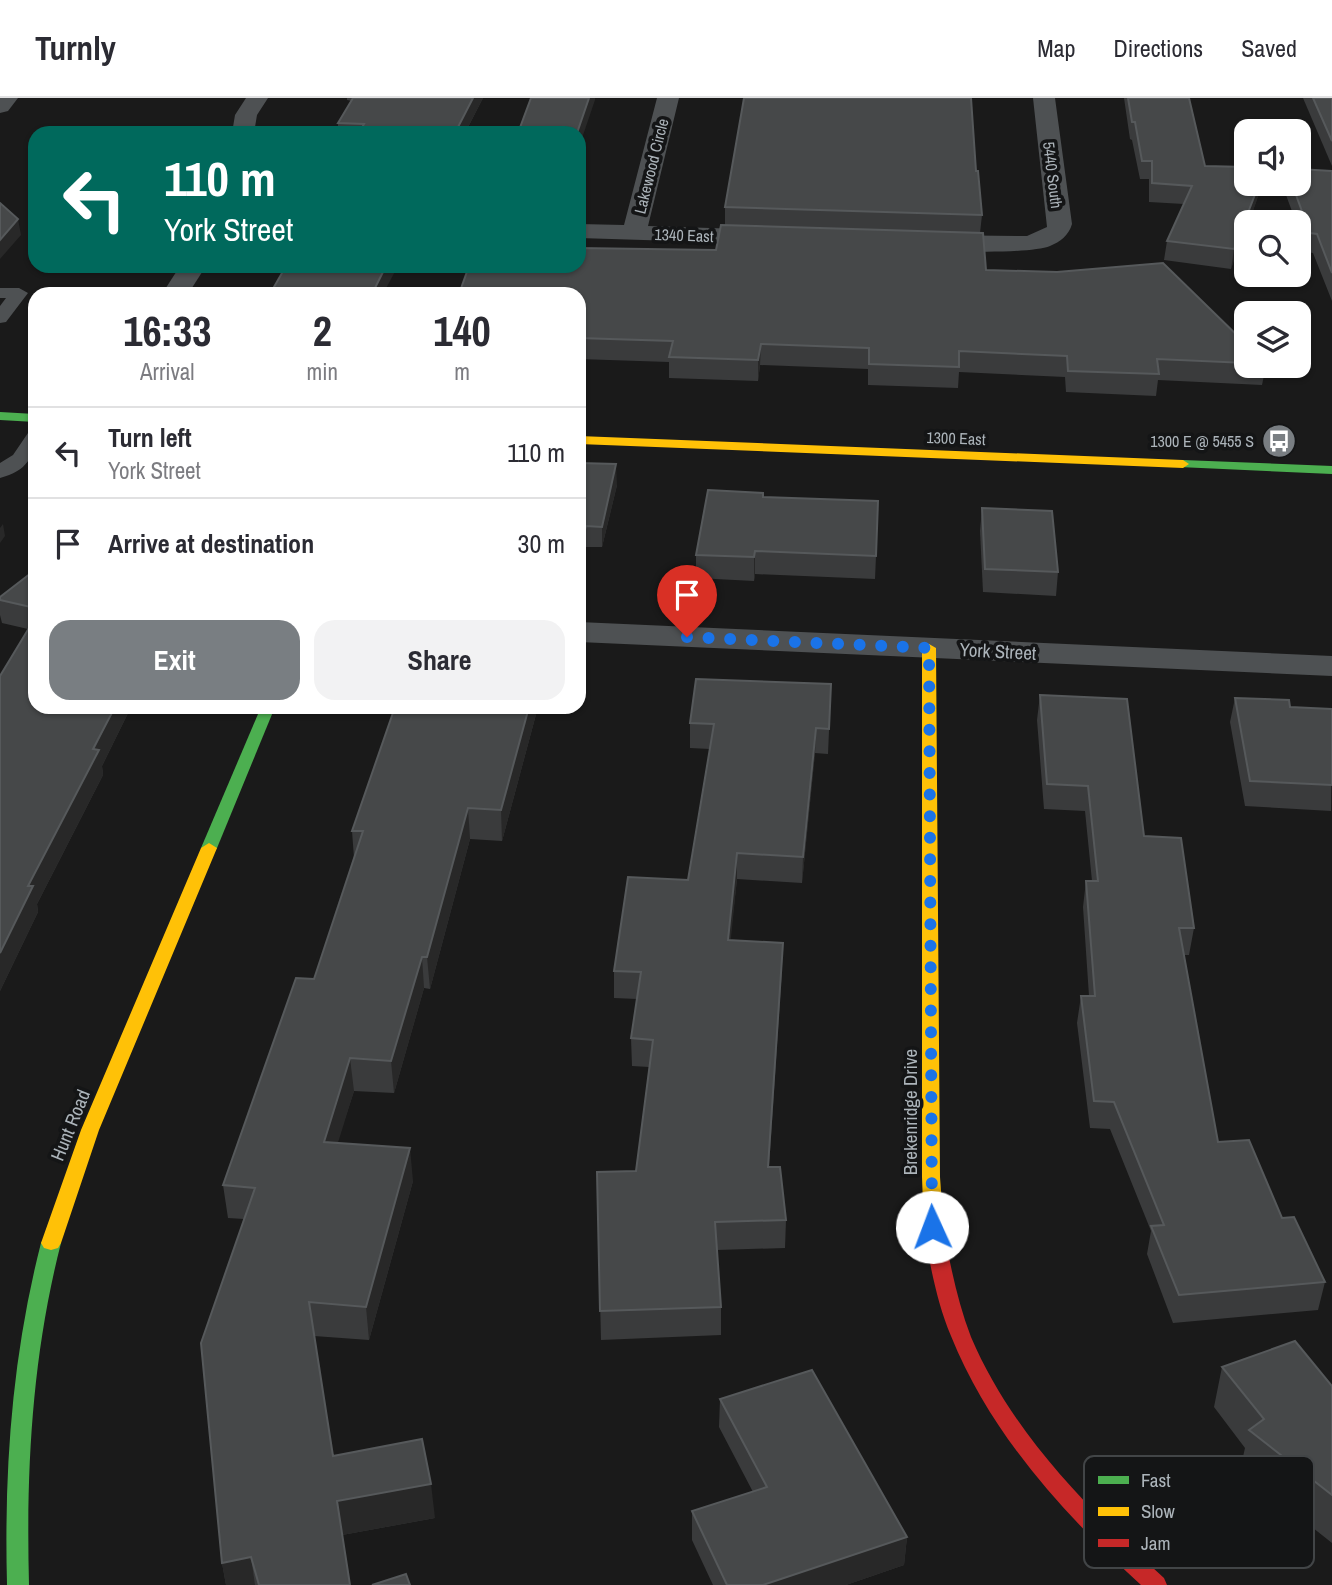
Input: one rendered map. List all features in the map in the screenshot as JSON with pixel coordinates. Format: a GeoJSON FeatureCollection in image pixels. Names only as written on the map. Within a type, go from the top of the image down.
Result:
{"type":"FeatureCollection","features":[{"type":"Feature","properties":{"kind":"street"},"geometry":{"type":"LineString","coordinates":[[0,106],[7,98]]}},
{"type":"Feature","properties":{"kind":"street"},"geometry":{"type":"LineString","coordinates":[[244,126],[246,115],[257,98]]}},
{"type":"Feature","properties":{"kind":"street","name":"Lakewood Circle"},"geometry":{"type":"LineString","coordinates":[[634,233],[668,98]]}},
{"type":"Feature","properties":{"kind":"street","name":"5440 South"},"geometry":{"type":"LineString","coordinates":[[912,242],[1011,244],[1041,241],[1058,231],[1060,224],[1044,98]]}},
{"type":"Feature","properties":{"kind":"street","name":"1340 East"},"geometry":{"type":"LineString","coordinates":[[586,231],[800,238]]}},
{"type":"Feature","properties":{"kind":"street"},"geometry":{"type":"LineString","coordinates":[[0,416],[28,418]]}},
{"type":"Feature","properties":{"kind":"street","name":"1300 East"},"geometry":{"type":"LineString","coordinates":[[586,440],[1332,470]]}},
{"type":"Feature","properties":{"kind":"street","name":"York Street"},"geometry":{"type":"LineString","coordinates":[[586,632],[1332,666]]}},
{"type":"Feature","properties":{"kind":"street","name":"Brekenridge Drive"},"geometry":{"type":"LineString","coordinates":[[929,648],[932,1227],[942,1279],[960,1334],[988,1389],[1024,1446],[1084,1516]]}},
{"type":"Feature","properties":{"kind":"street","name":"Hunt Road"},"geometry":{"type":"LineString","coordinates":[[18,1585],[15,1492],[20,1396],[35,1306],[56,1223],[83,1146],[265,714]]}},
{"type":"Feature","properties":{"kind":"street","name":"Brekenridge Drive"},"geometry":{"type":"LineString","coordinates":[[1136,1568],[1156,1585]]}},
{"type":"Feature","properties":{"kind":"lane"},"geometry":{"type":"LineString","coordinates":[[0,293],[19,293],[0,318]]}},
{"type":"Feature","properties":{"kind":"lane"},"geometry":{"type":"LineString","coordinates":[[0,472],[20,459],[28,447]]}},
{"type":"Feature","properties":{"kind":"building"},"geometry":{"type":"Polygon","coordinates":[[[353,98],[473,98],[459,126],[363,126],[364,124],[338,123],[353,98]]]}},
{"type":"Feature","properties":{"kind":"building"},"geometry":{"type":"Polygon","coordinates":[[[531,98],[589,98],[579,126],[521,126],[531,98]]]}},
{"type":"Feature","properties":{"kind":"building"},"geometry":{"type":"Polygon","coordinates":[[[744,98],[971,98],[982,215],[725,207],[744,98]]]}},
{"type":"Feature","properties":{"kind":"building"},"geometry":{"type":"Polygon","coordinates":[[[1128,98],[1189,98],[1205,166],[1234,167],[1234,196],[1254,196],[1249,210],[1234,210],[1234,249],[1167,241],[1192,186],[1152,183],[1152,161],[1142,161],[1135,122],[1132,122],[1128,98]]]}},
{"type":"Feature","properties":{"kind":"building"},"geometry":{"type":"Polygon","coordinates":[[[1313,98],[1332,98],[1332,141],[1313,98]]]}},
{"type":"Feature","properties":{"kind":"building"},"geometry":{"type":"Polygon","coordinates":[[[1311,170],[1332,171],[1332,273],[1317,234],[1311,233],[1311,210],[1302,210],[1296,196],[1311,196],[1311,170]]]}},
{"type":"Feature","properties":{"kind":"building"},"geometry":{"type":"Polygon","coordinates":[[[0,203],[18,219],[0,240],[0,203]]]}},
{"type":"Feature","properties":{"kind":"building"},"geometry":{"type":"Polygon","coordinates":[[[721,225],[983,233],[986,270],[1057,272],[1163,263],[1234,332],[1234,362],[1157,359],[1159,374],[1068,371],[1067,356],[959,351],[959,367],[869,364],[869,348],[761,344],[758,360],[669,357],[673,341],[586,338],[586,287],[462,287],[466,273],[586,273],[586,248],[716,250],[721,225]]]}},
{"type":"Feature","properties":{"kind":"building"},"geometry":{"type":"Polygon","coordinates":[[[282,273],[382,273],[376,287],[274,287],[282,273]]]}},
{"type":"Feature","properties":{"kind":"building"},"geometry":{"type":"Polygon","coordinates":[[[586,463],[616,464],[602,527],[586,526],[586,463]]]}},
{"type":"Feature","properties":{"kind":"building"},"geometry":{"type":"Polygon","coordinates":[[[708,490],[763,493],[763,497],[878,501],[876,556],[755,551],[754,557],[696,555],[708,490]]]}},
{"type":"Feature","properties":{"kind":"building"},"geometry":{"type":"Polygon","coordinates":[[[982,508],[1052,511],[1058,572],[985,569],[982,508]]]}},
{"type":"Feature","properties":{"kind":"building"},"geometry":{"type":"Polygon","coordinates":[[[28,575],[28,606],[0,600],[0,597],[28,575]]]}},
{"type":"Feature","properties":{"kind":"building"},"geometry":{"type":"Polygon","coordinates":[[[28,630],[28,714],[111,714],[93,749],[99,750],[28,886],[33,886],[0,953],[0,676],[28,630]]]}},
{"type":"Feature","properties":{"kind":"building"},"geometry":{"type":"Polygon","coordinates":[[[696,679],[831,684],[829,729],[816,728],[803,857],[737,853],[728,940],[783,943],[768,1167],[780,1167],[786,1220],[715,1222],[721,1307],[600,1311],[597,1172],[636,1171],[653,1040],[631,1038],[641,972],[614,971],[628,877],[688,880],[714,724],[690,723],[696,679]]]}},
{"type":"Feature","properties":{"kind":"building"},"geometry":{"type":"Polygon","coordinates":[[[1040,695],[1127,699],[1144,836],[1181,838],[1194,928],[1179,928],[1218,1142],[1249,1140],[1282,1218],[1294,1217],[1325,1282],[1179,1295],[1151,1226],[1164,1225],[1114,1102],[1094,1101],[1081,996],[1095,996],[1086,881],[1098,881],[1088,786],[1047,784],[1040,695]]]}},
{"type":"Feature","properties":{"kind":"building"},"geometry":{"type":"Polygon","coordinates":[[[1235,698],[1289,700],[1290,707],[1332,709],[1332,785],[1250,781],[1235,698]]]}},
{"type":"Feature","properties":{"kind":"building"},"geometry":{"type":"Polygon","coordinates":[[[393,714],[527,714],[501,810],[468,808],[427,957],[422,957],[391,1061],[350,1058],[324,1142],[410,1148],[366,1307],[309,1302],[333,1456],[422,1439],[431,1484],[337,1501],[350,1585],[259,1585],[251,1557],[222,1563],[201,1343],[255,1188],[223,1185],[296,978],[314,979],[363,831],[352,831],[393,714]]]}},
{"type":"Feature","properties":{"kind":"building"},"geometry":{"type":"Polygon","coordinates":[[[1295,1341],[1332,1386],[1332,1495],[1314,1481],[1314,1456],[1282,1456],[1249,1430],[1264,1419],[1222,1367],[1295,1341]]]}},
{"type":"Feature","properties":{"kind":"building"},"geometry":{"type":"Polygon","coordinates":[[[812,1370],[907,1537],[763,1585],[727,1585],[692,1511],[767,1487],[720,1399],[812,1370]]]}},
{"type":"Feature","properties":{"kind":"building"},"geometry":{"type":"Polygon","coordinates":[[[406,1574],[410,1585],[372,1585],[406,1574]]]}},
{"type":"Feature","properties":{"kind":"traffic: fast"},"geometry":{"type":"LineString","coordinates":[[0,416],[28,418]]}},
{"type":"Feature","properties":{"kind":"traffic: fast"},"geometry":{"type":"LineString","coordinates":[[1183,464],[1332,470]]}},
{"type":"Feature","properties":{"kind":"traffic: fast"},"geometry":{"type":"LineString","coordinates":[[209,848],[265,714]]}},
{"type":"Feature","properties":{"kind":"traffic: fast"},"geometry":{"type":"LineString","coordinates":[[18,1585],[18,1455],[25,1370],[40,1285],[51,1243]]}},
{"type":"Feature","properties":{"kind":"traffic: slow"},"geometry":{"type":"LineString","coordinates":[[586,440],[1183,464]]}},
{"type":"Feature","properties":{"kind":"traffic: slow"},"geometry":{"type":"LineString","coordinates":[[929,648],[931,1177],[934,1233]]}},
{"type":"Feature","properties":{"kind":"traffic: slow"},"geometry":{"type":"LineString","coordinates":[[51,1243],[90,1130],[209,848]]}},
{"type":"Feature","properties":{"kind":"traffic: jam"},"geometry":{"type":"LineString","coordinates":[[934,1233],[944,1286],[961,1336],[984,1384],[1012,1429],[1084,1517]]}},
{"type":"Feature","properties":{"kind":"traffic: jam"},"geometry":{"type":"LineString","coordinates":[[1138,1568],[1156,1585]]}},
{"type":"Feature","properties":{"kind":"place","name":"1300 E @ 5455 S"},"geometry":{"type":"Point","coordinates":[1279,441]}},
{"type":"Feature","properties":{"kind":"route"},"geometry":{"type":"LineString","coordinates":[[687,637],[929,648],[932,1227]]}}]}
